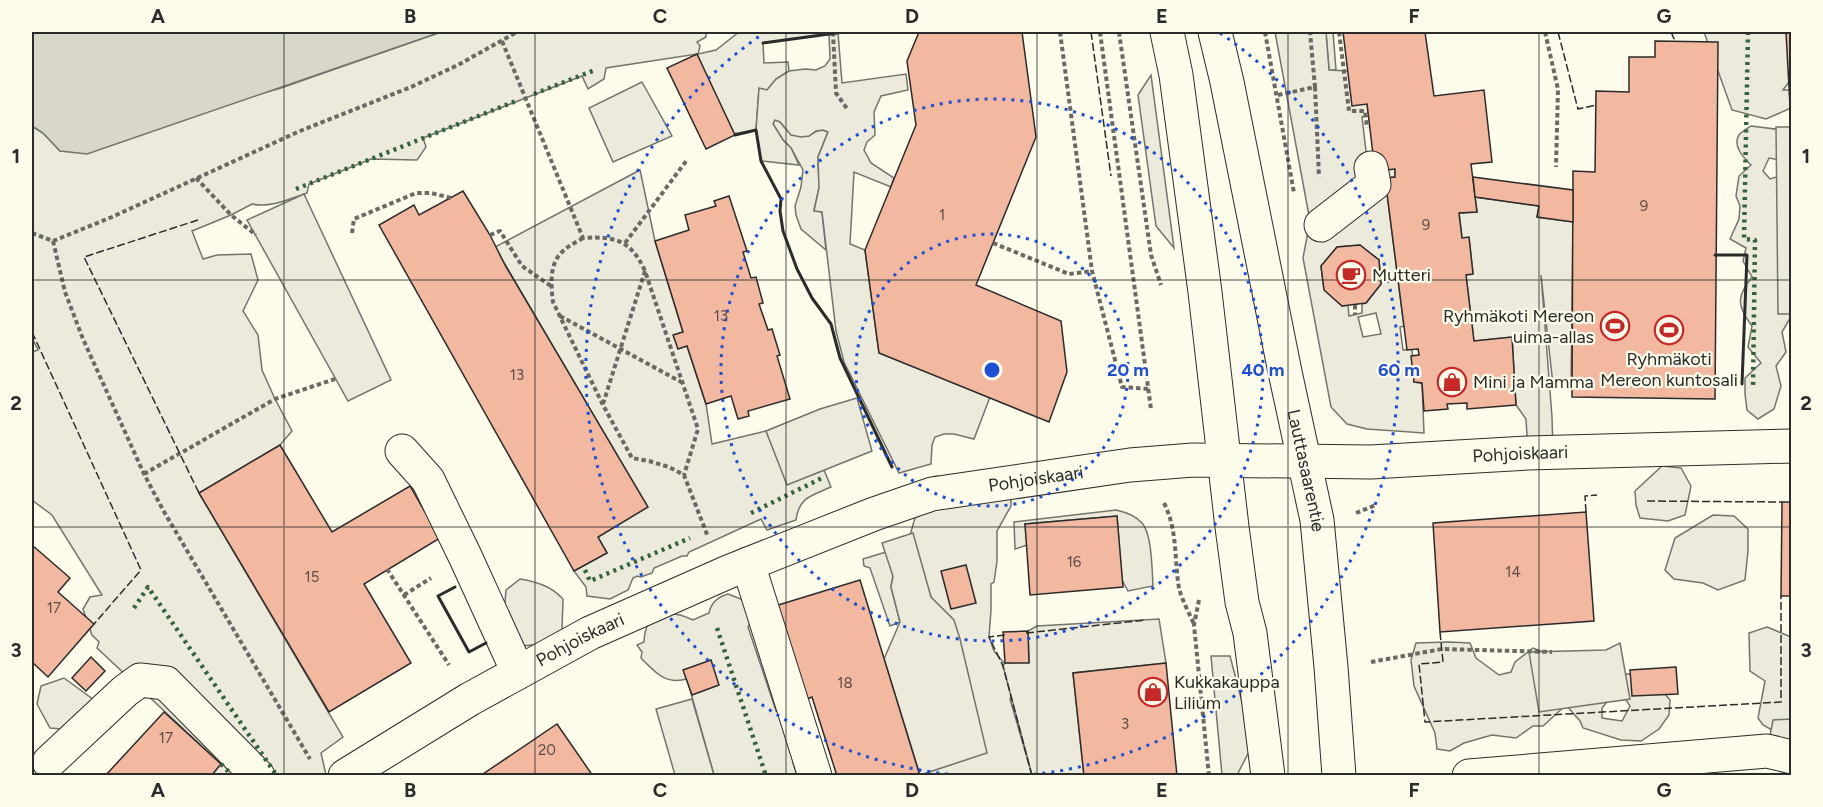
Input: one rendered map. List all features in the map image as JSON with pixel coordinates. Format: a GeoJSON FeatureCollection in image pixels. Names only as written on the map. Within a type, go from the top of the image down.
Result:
{"type":"FeatureCollection","features":[{"type":"Feature","properties":{"kind":"street"},"geometry":{"type":"LineString","coordinates":[[1167,32],[1176,75],[1204,281],[1242,602],[1250,633],[1268,776]]}},
{"type":"Feature","properties":{"kind":"street","name":"Lauttasaarentie"},"geometry":{"type":"LineString","coordinates":[[1215,32],[1230,94],[1317,520],[1339,776]]}},
{"type":"Feature","properties":{"kind":"street"},"geometry":{"type":"LineString","coordinates":[[1321,225],[1374,184],[1371,168]]}},
{"type":"Feature","properties":{"kind":"street","name":"Pohjoiskaari"},"geometry":{"type":"LineString","coordinates":[[345,776],[470,699],[590,633],[748,564],[932,494],[1130,465],[1193,460],[1371,462],[1408,458],[1528,453],[1791,446]]}},
{"type":"Feature","properties":{"kind":"street"},"geometry":{"type":"LineString","coordinates":[[402,451],[428,480],[518,672]]}},
{"type":"Feature","properties":{"kind":"street"},"geometry":{"type":"LineString","coordinates":[[748,564],[814,776]]}},
{"type":"Feature","properties":{"kind":"street"},"geometry":{"type":"LineString","coordinates":[[49,762],[125,691],[140,680],[166,683],[258,776]]}},
{"type":"Feature","properties":{"kind":"street"},"geometry":{"type":"LineString","coordinates":[[1468,776],[1767,751],[1791,757]]}},
{"type":"Feature","properties":{"kind":"path"},"geometry":{"type":"LineString","coordinates":[[32,233],[53,241],[112,217],[300,131],[458,65],[516,32]]}},
{"type":"Feature","properties":{"kind":"path"},"geometry":{"type":"LineString","coordinates":[[833,32],[836,93],[848,110]]}},
{"type":"Feature","properties":{"kind":"path"},"geometry":{"type":"LineString","coordinates":[[1060,32],[1092,271],[1122,387],[1149,389]]}},
{"type":"Feature","properties":{"kind":"path"},"geometry":{"type":"LineString","coordinates":[[1101,32],[1151,409]]}},
{"type":"Feature","properties":{"kind":"path"},"geometry":{"type":"LineString","coordinates":[[1119,32],[1150,255],[1161,286]]}},
{"type":"Feature","properties":{"kind":"path"},"geometry":{"type":"LineString","coordinates":[[1265,32],[1278,94],[1315,87]]}},
{"type":"Feature","properties":{"kind":"path"},"geometry":{"type":"LineString","coordinates":[[1310,32],[1315,87],[1321,225]]}},
{"type":"Feature","properties":{"kind":"path"},"geometry":{"type":"LineString","coordinates":[[1339,32],[1349,111]]}},
{"type":"Feature","properties":{"kind":"path"},"geometry":{"type":"LineString","coordinates":[[1545,32],[1558,89],[1556,167]]}},
{"type":"Feature","properties":{"kind":"path"},"geometry":{"type":"LineString","coordinates":[[502,41],[583,238]]}},
{"type":"Feature","properties":{"kind":"path"},"geometry":{"type":"LineString","coordinates":[[625,243],[687,160]]}},
{"type":"Feature","properties":{"kind":"path"},"geometry":{"type":"LineString","coordinates":[[196,178],[231,215],[256,235]]}},
{"type":"Feature","properties":{"kind":"path"},"geometry":{"type":"LineString","coordinates":[[352,233],[354,219],[416,193],[431,193],[451,198]]}},
{"type":"Feature","properties":{"kind":"path"},"geometry":{"type":"LineString","coordinates":[[490,235],[500,231],[522,266],[551,286]]}},
{"type":"Feature","properties":{"kind":"path"},"geometry":{"type":"LineString","coordinates":[[684,475],[669,467],[632,458],[603,405],[553,302],[551,286],[553,267],[561,253],[583,238],[602,237],[625,243],[638,255],[645,271],[698,429],[684,475],[709,540]]}},
{"type":"Feature","properties":{"kind":"path"},"geometry":{"type":"LineString","coordinates":[[53,241],[65,292],[83,339],[144,474],[314,766]]}},
{"type":"Feature","properties":{"kind":"path"},"geometry":{"type":"LineString","coordinates":[[993,243],[1069,274],[1092,271]]}},
{"type":"Feature","properties":{"kind":"path"},"geometry":{"type":"LineString","coordinates":[[603,405],[645,271]]}},
{"type":"Feature","properties":{"kind":"path"},"geometry":{"type":"LineString","coordinates":[[1355,305],[1355,315]]}},
{"type":"Feature","properties":{"kind":"path"},"geometry":{"type":"LineString","coordinates":[[560,316],[683,384]]}},
{"type":"Feature","properties":{"kind":"path"},"geometry":{"type":"LineString","coordinates":[[144,474],[275,399],[334,379]]}},
{"type":"Feature","properties":{"kind":"path"},"geometry":{"type":"LineString","coordinates":[[1164,503],[1171,517],[1174,532],[1179,590],[1194,624],[1209,776]]}},
{"type":"Feature","properties":{"kind":"path"},"geometry":{"type":"LineString","coordinates":[[1355,513],[1376,505]]}},
{"type":"Feature","properties":{"kind":"path"},"geometry":{"type":"LineString","coordinates":[[387,569],[470,699]]}},
{"type":"Feature","properties":{"kind":"path"},"geometry":{"type":"LineString","coordinates":[[1331,667],[1364,664],[1442,649],[1552,652]]}},
{"type":"Feature","properties":{"kind":"shaded area"},"geometry":{"type":"Polygon","coordinates":[[[32,32],[441,32],[87,154],[60,151],[43,133],[32,126],[32,32]]]}},
{"type":"Feature","properties":{"kind":"shaded area"},"geometry":{"type":"Polygon","coordinates":[[[441,32],[706,32],[706,37],[697,42],[700,46],[698,54],[716,50],[739,32],[829,32],[829,34],[763,43],[764,63],[788,62],[789,71],[776,79],[767,90],[759,89],[756,130],[732,134],[697,54],[606,68],[604,79],[588,89],[582,76],[423,138],[426,147],[417,160],[371,159],[309,184],[307,193],[273,204],[252,204],[192,231],[203,259],[217,255],[251,254],[258,280],[243,311],[258,335],[262,370],[292,431],[280,445],[199,493],[343,737],[321,753],[326,775],[211,775],[221,764],[97,648],[99,642],[92,635],[83,609],[90,597],[102,595],[52,515],[32,500],[32,352],[38,350],[32,338],[32,126],[43,133],[60,151],[281,88],[441,32]]]}},
{"type":"Feature","properties":{"kind":"shaded area"},"geometry":{"type":"Polygon","coordinates":[[[1275,32],[1326,32],[1329,70],[1348,71],[1367,104],[1369,116],[1362,117],[1368,168],[1375,171],[1395,169],[1395,177],[1385,178],[1404,326],[1400,327],[1403,350],[1412,349],[1414,382],[1422,383],[1424,433],[1367,429],[1347,424],[1331,407],[1303,258],[1310,221],[1275,32]],[[1360,245],[1337,247],[1321,266],[1324,290],[1342,306],[1348,305],[1349,316],[1362,313],[1362,304],[1366,303],[1381,284],[1379,260],[1360,245]],[[1376,313],[1358,317],[1363,337],[1381,334],[1376,313]]]}},
{"type":"Feature","properties":{"kind":"shaded area"},"geometry":{"type":"Polygon","coordinates":[[[1326,32],[1333,32],[1336,70],[1329,70],[1326,32]]]}},
{"type":"Feature","properties":{"kind":"shaded area"},"geometry":{"type":"Polygon","coordinates":[[[1704,32],[1785,32],[1791,40],[1792,78],[1783,90],[1791,90],[1791,108],[1766,119],[1732,110],[1704,32]]]}},
{"type":"Feature","properties":{"kind":"shaded area"},"geometry":{"type":"Polygon","coordinates":[[[838,33],[842,83],[906,74],[908,90],[881,96],[874,112],[875,135],[867,142],[864,150],[871,163],[894,178],[891,187],[854,172],[850,244],[865,250],[879,353],[990,397],[974,439],[954,434],[935,437],[931,464],[899,473],[844,362],[836,331],[822,212],[814,211],[819,188],[818,157],[828,132],[816,131],[809,136],[801,137],[791,135],[780,122],[775,120],[773,124],[791,148],[799,165],[761,161],[756,130],[759,88],[767,90],[776,79],[789,71],[816,70],[825,66],[830,59],[829,34],[838,33]]]}},
{"type":"Feature","properties":{"kind":"shaded area"},"geometry":{"type":"Polygon","coordinates":[[[1151,75],[1174,248],[1156,226],[1138,95],[1151,75]]]}},
{"type":"Feature","properties":{"kind":"shaded area"},"geometry":{"type":"Polygon","coordinates":[[[642,82],[672,136],[613,162],[589,108],[642,82]]]}},
{"type":"Feature","properties":{"kind":"shaded area"},"geometry":{"type":"Polygon","coordinates":[[[775,120],[780,121],[784,127],[809,136],[820,130],[828,132],[818,157],[819,188],[814,210],[822,212],[826,250],[801,229],[795,206],[803,170],[791,148],[773,124],[775,120]]]}},
{"type":"Feature","properties":{"kind":"shaded area"},"geometry":{"type":"Polygon","coordinates":[[[1751,126],[1783,130],[1785,161],[1769,158],[1763,171],[1770,179],[1790,173],[1792,315],[1782,332],[1786,352],[1776,366],[1781,386],[1774,409],[1758,419],[1747,410],[1745,378],[1761,363],[1748,347],[1752,326],[1743,313],[1740,302],[1743,290],[1752,277],[1743,261],[1746,248],[1730,239],[1739,219],[1740,206],[1736,196],[1739,176],[1751,165],[1740,152],[1737,139],[1751,126]]]}},
{"type":"Feature","properties":{"kind":"shaded area"},"geometry":{"type":"Polygon","coordinates":[[[1776,127],[1791,127],[1791,314],[1778,314],[1776,127]]]}},
{"type":"Feature","properties":{"kind":"shaded area"},"geometry":{"type":"Polygon","coordinates":[[[640,170],[655,241],[683,332],[674,335],[687,346],[706,404],[712,444],[766,431],[780,465],[812,475],[824,470],[831,487],[807,498],[800,506],[796,520],[767,530],[761,519],[689,552],[687,556],[654,568],[652,573],[633,578],[628,590],[610,599],[587,596],[586,587],[574,571],[607,553],[598,537],[647,507],[495,247],[640,170]]]}},
{"type":"Feature","properties":{"kind":"shaded area"},"geometry":{"type":"Polygon","coordinates":[[[304,194],[391,380],[348,401],[247,220],[304,194]]]}},
{"type":"Feature","properties":{"kind":"shaded area"},"geometry":{"type":"Polygon","coordinates":[[[1475,197],[1539,206],[1537,217],[1573,222],[1571,387],[1553,385],[1541,275],[1553,452],[1528,453],[1526,419],[1516,405],[1512,337],[1474,341],[1466,275],[1473,273],[1469,238],[1462,238],[1459,213],[1477,212],[1475,197]]]}},
{"type":"Feature","properties":{"kind":"shaded area"},"geometry":{"type":"Polygon","coordinates":[[[857,398],[872,451],[787,485],[766,431],[820,409],[857,398]]]}},
{"type":"Feature","properties":{"kind":"shaded area"},"geometry":{"type":"Polygon","coordinates":[[[1662,466],[1681,468],[1691,486],[1685,515],[1668,521],[1640,518],[1635,491],[1662,466]]]}},
{"type":"Feature","properties":{"kind":"shaded area"},"geometry":{"type":"Polygon","coordinates":[[[936,476],[963,479],[1011,497],[1011,506],[997,531],[997,561],[994,582],[991,584],[989,637],[994,651],[1014,675],[1017,685],[1010,699],[1032,775],[920,775],[967,759],[931,597],[908,542],[915,518],[902,514],[912,484],[936,476]]]}},
{"type":"Feature","properties":{"kind":"shaded area"},"geometry":{"type":"Polygon","coordinates":[[[1116,510],[1137,518],[1145,528],[1151,553],[1153,586],[1128,591],[1122,580],[1117,516],[1025,524],[1027,545],[1015,549],[1014,522],[1116,510]]]}},
{"type":"Feature","properties":{"kind":"shaded area"},"geometry":{"type":"Polygon","coordinates":[[[1713,515],[1734,516],[1748,529],[1745,580],[1718,590],[1703,583],[1674,579],[1665,570],[1675,538],[1713,515]]]}},
{"type":"Feature","properties":{"kind":"shaded area"},"geometry":{"type":"Polygon","coordinates":[[[913,533],[931,597],[954,620],[987,753],[920,775],[884,659],[900,622],[891,587],[893,576],[882,543],[913,533]]]}},
{"type":"Feature","properties":{"kind":"shaded area"},"geometry":{"type":"Polygon","coordinates":[[[886,552],[893,576],[891,587],[900,622],[890,626],[870,568],[864,566],[863,559],[886,552]]]}},
{"type":"Feature","properties":{"kind":"shaded area"},"geometry":{"type":"Polygon","coordinates":[[[520,579],[543,585],[563,599],[562,630],[538,646],[522,646],[504,615],[506,590],[520,579]]]}},
{"type":"Feature","properties":{"kind":"shaded area"},"geometry":{"type":"Polygon","coordinates":[[[728,594],[746,601],[752,620],[748,627],[776,711],[786,716],[801,755],[793,763],[797,775],[714,775],[687,679],[666,679],[641,658],[642,652],[637,645],[644,642],[645,631],[654,618],[660,615],[675,614],[693,620],[709,613],[716,600],[728,594]]]}},
{"type":"Feature","properties":{"kind":"shaded area"},"geometry":{"type":"Polygon","coordinates":[[[1159,619],[1166,663],[1073,673],[1084,775],[1032,775],[1003,666],[1005,663],[1029,662],[1028,631],[1037,626],[1159,619]]]}},
{"type":"Feature","properties":{"kind":"shaded area"},"geometry":{"type":"Polygon","coordinates":[[[1767,627],[1791,637],[1791,741],[1763,725],[1758,718],[1765,681],[1750,671],[1749,633],[1767,627]]]}},
{"type":"Feature","properties":{"kind":"shaded area"},"geometry":{"type":"Polygon","coordinates":[[[1416,643],[1470,643],[1476,658],[1499,675],[1511,672],[1515,662],[1533,648],[1562,659],[1645,678],[1659,687],[1670,700],[1669,715],[1659,729],[1641,741],[1621,740],[1583,728],[1566,705],[1543,726],[1533,726],[1516,738],[1492,735],[1464,743],[1450,751],[1437,749],[1435,733],[1414,686],[1411,660],[1416,643]],[[1615,692],[1602,708],[1602,718],[1622,721],[1630,706],[1621,692],[1615,692]]]}},
{"type":"Feature","properties":{"kind":"shaded area"},"geometry":{"type":"Polygon","coordinates":[[[1620,643],[1630,699],[1539,712],[1529,652],[1606,650],[1620,643]]]}},
{"type":"Feature","properties":{"kind":"shaded area"},"geometry":{"type":"Polygon","coordinates":[[[1211,656],[1230,656],[1253,744],[1237,775],[1222,775],[1211,656]]]}},
{"type":"Feature","properties":{"kind":"shaded area"},"geometry":{"type":"Polygon","coordinates":[[[64,678],[94,700],[74,730],[50,728],[37,704],[41,686],[64,678]]]}},
{"type":"Feature","properties":{"kind":"shaded area"},"geometry":{"type":"Polygon","coordinates":[[[692,699],[714,775],[675,775],[656,709],[692,699]]]}},
{"type":"Feature","properties":{"kind":"shaded area"},"geometry":{"type":"Polygon","coordinates":[[[1791,719],[1791,757],[1767,751],[1773,720],[1791,719]]]}},
{"type":"Feature","properties":{"kind":"building"},"geometry":{"type":"Polygon","coordinates":[[[919,32],[1022,32],[1036,137],[976,285],[1061,321],[1067,372],[1049,422],[879,353],[865,250],[916,125],[907,61],[919,32]]]}},
{"type":"Feature","properties":{"kind":"building"},"geometry":{"type":"Polygon","coordinates":[[[1343,32],[1425,32],[1434,96],[1484,90],[1492,162],[1471,164],[1477,212],[1459,213],[1462,238],[1469,237],[1473,274],[1466,275],[1474,341],[1512,337],[1516,405],[1467,409],[1467,403],[1447,404],[1448,409],[1424,411],[1422,383],[1414,382],[1411,356],[1419,355],[1418,349],[1407,350],[1385,178],[1395,177],[1395,169],[1375,171],[1367,104],[1352,106],[1343,32]]]}},
{"type":"Feature","properties":{"kind":"building"},"geometry":{"type":"Polygon","coordinates":[[[1786,32],[1792,32],[1791,124],[1786,32]]]}},
{"type":"Feature","properties":{"kind":"building"},"geometry":{"type":"Polygon","coordinates":[[[1655,41],[1718,42],[1715,399],[1572,397],[1573,171],[1595,172],[1596,91],[1629,92],[1629,57],[1655,57],[1655,41]]]}},
{"type":"Feature","properties":{"kind":"building"},"geometry":{"type":"Polygon","coordinates":[[[697,54],[735,135],[706,149],[667,68],[697,54]]]}},
{"type":"Feature","properties":{"kind":"building"},"geometry":{"type":"Polygon","coordinates":[[[1473,177],[1573,190],[1573,222],[1537,217],[1539,206],[1475,197],[1473,177]]]}},
{"type":"Feature","properties":{"kind":"building"},"geometry":{"type":"Polygon","coordinates":[[[463,191],[648,507],[598,537],[607,553],[574,571],[379,225],[414,205],[419,215],[463,191]]]}},
{"type":"Feature","properties":{"kind":"building"},"geometry":{"type":"Polygon","coordinates":[[[729,196],[747,251],[743,252],[751,278],[756,277],[763,303],[759,304],[768,330],[772,329],[780,355],[777,356],[790,399],[748,411],[749,416],[738,419],[731,396],[706,404],[687,346],[678,349],[673,335],[683,332],[655,241],[689,230],[685,215],[716,206],[714,201],[729,196]]]}},
{"type":"Feature","properties":{"kind":"building","name":"Mutteri"},"geometry":{"type":"Polygon","coordinates":[[[1360,245],[1379,260],[1381,284],[1366,303],[1342,306],[1324,290],[1321,266],[1337,247],[1360,245]]]}},
{"type":"Feature","properties":{"kind":"building"},"geometry":{"type":"Polygon","coordinates":[[[280,445],[332,532],[410,486],[440,538],[364,584],[411,663],[329,712],[199,493],[280,445]]]}},
{"type":"Feature","properties":{"kind":"building"},"geometry":{"type":"Polygon","coordinates":[[[1782,502],[1792,502],[1792,596],[1781,596],[1782,502]]]}},
{"type":"Feature","properties":{"kind":"building"},"geometry":{"type":"Polygon","coordinates":[[[1586,512],[1594,621],[1440,632],[1433,523],[1586,512]]]}},
{"type":"Feature","properties":{"kind":"building"},"geometry":{"type":"Polygon","coordinates":[[[1117,516],[1123,587],[1030,595],[1025,524],[1117,516]]]}},
{"type":"Feature","properties":{"kind":"building"},"geometry":{"type":"Polygon","coordinates":[[[32,545],[70,578],[58,592],[94,624],[48,677],[32,662],[32,545]]]}},
{"type":"Feature","properties":{"kind":"building"},"geometry":{"type":"Polygon","coordinates":[[[966,565],[976,603],[951,609],[941,571],[966,565]]]}},
{"type":"Feature","properties":{"kind":"building"},"geometry":{"type":"Polygon","coordinates":[[[860,580],[920,776],[837,776],[812,697],[804,700],[775,606],[860,580]]]}},
{"type":"Feature","properties":{"kind":"building"},"geometry":{"type":"Polygon","coordinates":[[[1028,631],[1029,663],[1005,663],[1003,632],[1028,631]]]}},
{"type":"Feature","properties":{"kind":"building"},"geometry":{"type":"Polygon","coordinates":[[[91,657],[105,671],[86,691],[72,678],[91,657]]]}},
{"type":"Feature","properties":{"kind":"building"},"geometry":{"type":"Polygon","coordinates":[[[711,660],[719,685],[692,695],[683,670],[711,660]]]}},
{"type":"Feature","properties":{"kind":"building"},"geometry":{"type":"Polygon","coordinates":[[[1166,663],[1177,776],[1084,776],[1073,673],[1166,663]]]}},
{"type":"Feature","properties":{"kind":"building"},"geometry":{"type":"Polygon","coordinates":[[[1676,667],[1678,694],[1632,696],[1630,670],[1676,667]]]}},
{"type":"Feature","properties":{"kind":"building"},"geometry":{"type":"Polygon","coordinates":[[[164,712],[221,764],[211,776],[105,776],[164,712]]]}},
{"type":"Feature","properties":{"kind":"building"},"geometry":{"type":"Polygon","coordinates":[[[557,724],[593,776],[480,776],[557,724]]]}},
{"type":"Feature","properties":{"kind":"hedge"},"geometry":{"type":"LineString","coordinates":[[1748,32],[1744,239],[1755,240],[1753,388]]}},
{"type":"Feature","properties":{"kind":"hedge"},"geometry":{"type":"LineString","coordinates":[[534,94],[595,70]]}},
{"type":"Feature","properties":{"kind":"hedge"},"geometry":{"type":"LineString","coordinates":[[296,189],[516,101]]}},
{"type":"Feature","properties":{"kind":"hedge"},"geometry":{"type":"LineString","coordinates":[[751,513],[822,478]]}},
{"type":"Feature","properties":{"kind":"hedge"},"geometry":{"type":"LineString","coordinates":[[585,570],[590,581],[690,538]]}},
{"type":"Feature","properties":{"kind":"hedge"},"geometry":{"type":"LineString","coordinates":[[134,608],[148,587],[277,776]]}},
{"type":"Feature","properties":{"kind":"hedge"},"geometry":{"type":"LineString","coordinates":[[717,628],[766,776]]}},
{"type":"Feature","properties":{"kind":"hedge"},"geometry":{"type":"LineString","coordinates":[[221,764],[233,776]]}},
{"type":"Feature","properties":{"kind":"fence"},"geometry":{"type":"LineString","coordinates":[[1091,32],[1111,176]]}},
{"type":"Feature","properties":{"kind":"fence"},"geometry":{"type":"LineString","coordinates":[[1558,32],[1578,109],[1596,105]]}},
{"type":"Feature","properties":{"kind":"fence"},"geometry":{"type":"LineString","coordinates":[[1671,32],[1675,41]]}},
{"type":"Feature","properties":{"kind":"fence"},"geometry":{"type":"LineString","coordinates":[[198,220],[84,257],[199,493]]}},
{"type":"Feature","properties":{"kind":"fence"},"geometry":{"type":"LineString","coordinates":[[32,332],[141,570],[94,624]]}},
{"type":"Feature","properties":{"kind":"fence"},"geometry":{"type":"LineString","coordinates":[[1586,512],[1585,496],[1597,495]]}},
{"type":"Feature","properties":{"kind":"fence"},"geometry":{"type":"LineString","coordinates":[[1647,501],[1782,502]]}},
{"type":"Feature","properties":{"kind":"fence"},"geometry":{"type":"LineString","coordinates":[[1440,632],[1443,662],[1419,664],[1425,722],[1781,702],[1781,596]]}},
{"type":"Feature","properties":{"kind":"fence"},"geometry":{"type":"LineString","coordinates":[[1026,633],[1146,620]]}},
{"type":"Feature","properties":{"kind":"fence"},"geometry":{"type":"LineString","coordinates":[[1005,635],[989,637],[1003,666],[1032,776]]}},
{"type":"Feature","properties":{"kind":"wall"},"geometry":{"type":"LineString","coordinates":[[763,43],[844,32]]}},
{"type":"Feature","properties":{"kind":"wall"},"geometry":{"type":"LineString","coordinates":[[735,135],[756,130],[761,161],[781,199],[783,231],[797,269],[812,298],[831,324],[840,358],[892,467]]}},
{"type":"Feature","properties":{"kind":"wall"},"geometry":{"type":"LineString","coordinates":[[1715,255],[1747,255],[1742,384]]}},
{"type":"Feature","properties":{"kind":"wall"},"geometry":{"type":"LineString","coordinates":[[455,587],[438,596],[469,652],[486,643]]}},
{"type":"Feature","properties":{"kind":"place","name":"Mutteri"},"geometry":{"type":"Point","coordinates":[1351,275]}},
{"type":"Feature","properties":{"kind":"place","name":"Ryhmäkoti Mereon uima-allas"},"geometry":{"type":"Point","coordinates":[1615,326]}},
{"type":"Feature","properties":{"kind":"place","name":"Ryhmäkoti Mereon kuntosali"},"geometry":{"type":"Point","coordinates":[1669,330]}},
{"type":"Feature","properties":{"kind":"place","name":"Mini ja Mamma"},"geometry":{"type":"Point","coordinates":[1452,382]}},
{"type":"Feature","properties":{"kind":"place","name":"Kukkakauppa Lilium"},"geometry":{"type":"Point","coordinates":[1153,692]}}]}
